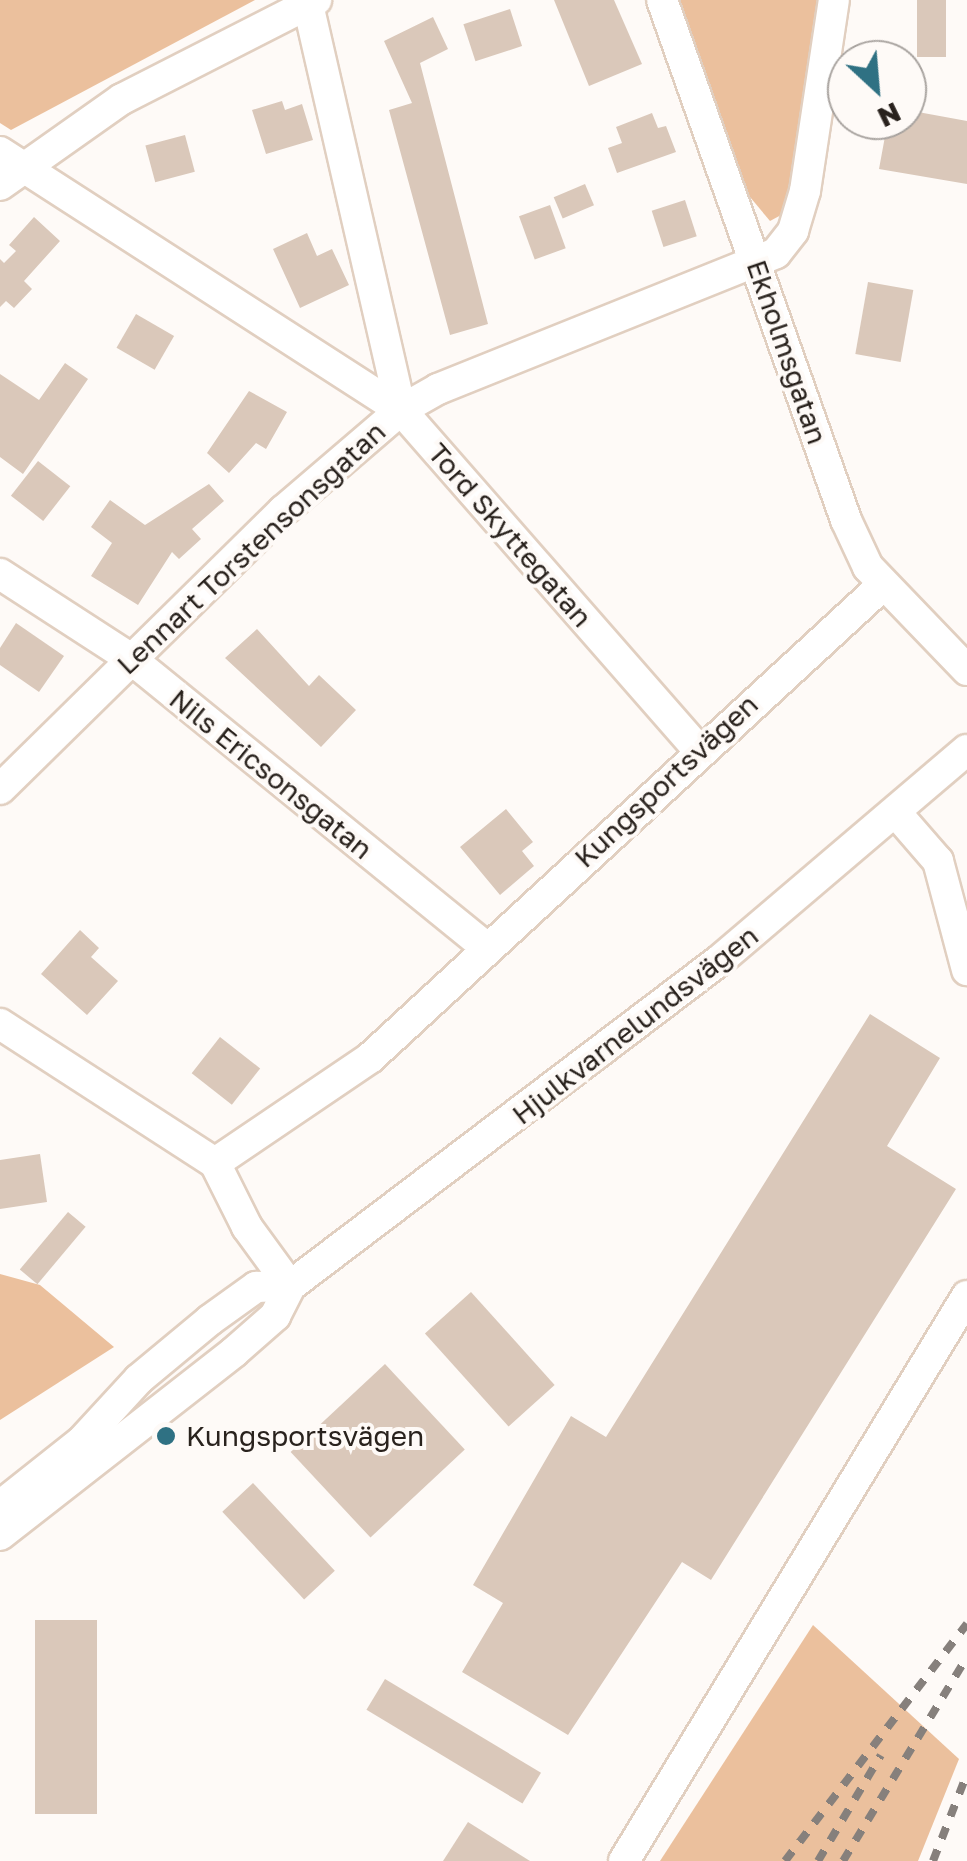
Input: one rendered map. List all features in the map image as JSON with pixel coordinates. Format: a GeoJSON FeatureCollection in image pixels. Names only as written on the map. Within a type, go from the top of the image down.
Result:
{"type":"FeatureCollection","features":[{"type":"Feature","properties":{"kind":"street","name":"Ekholmsgatan"},"geometry":{"type":"LineString","coordinates":[[662,0],[846,520],[883,585],[967,670]]}},
{"type":"Feature","properties":{"kind":"street"},"geometry":{"type":"LineString","coordinates":[[755,262],[785,242],[800,212],[834,0]]}},
{"type":"Feature","properties":{"kind":"street"},"geometry":{"type":"LineString","coordinates":[[310,1],[122,99],[6,167],[401,410]]}},
{"type":"Feature","properties":{"kind":"street","name":"Tord Skyttegatan"},"geometry":{"type":"LineString","coordinates":[[310,1],[401,410],[699,750]]}},
{"type":"Feature","properties":{"kind":"street","name":"Lennart Torstensonsgatan"},"geometry":{"type":"LineString","coordinates":[[0,789],[130,658],[359,440],[401,410],[438,389],[755,262]]}},
{"type":"Feature","properties":{"kind":"street","name":"Nils Ericsonsgatan"},"geometry":{"type":"LineString","coordinates":[[0,574],[130,658],[486,948]]}},
{"type":"Feature","properties":{"kind":"street","name":"Kungsportsvägen"},"geometry":{"type":"LineString","coordinates":[[215,1163],[370,1058],[699,750],[883,585]]}},
{"type":"Feature","properties":{"kind":"street","name":"Hjulkvarnelundsvägen"},"geometry":{"type":"LineString","coordinates":[[0,1535],[234,1352],[275,1316],[290,1286],[642,1021],[898,815],[967,750]]}},
{"type":"Feature","properties":{"kind":"street"},"geometry":{"type":"LineString","coordinates":[[898,815],[938,861],[967,970]]}},
{"type":"Feature","properties":{"kind":"street"},"geometry":{"type":"LineString","coordinates":[[0,1024],[215,1163],[246,1227],[290,1286]]}},
{"type":"Feature","properties":{"kind":"street","name":"Hjulkvarnelundsvägen"},"geometry":{"type":"LineString","coordinates":[[0,1506],[82,1441],[139,1378],[210,1320],[256,1287],[290,1286]]}},
{"type":"Feature","properties":{"kind":"street"},"geometry":{"type":"LineString","coordinates":[[624,1861],[967,1296]]}},
{"type":"Feature","properties":{"kind":"shaded area"},"geometry":{"type":"Polygon","coordinates":[[[0,0],[255,0],[11,130],[0,123],[0,0]]]}},
{"type":"Feature","properties":{"kind":"shaded area"},"geometry":{"type":"Polygon","coordinates":[[[674,0],[818,0],[793,180],[783,214],[770,221],[750,197],[674,0]]]}},
{"type":"Feature","properties":{"kind":"shaded area"},"geometry":{"type":"Polygon","coordinates":[[[0,1274],[40,1285],[114,1347],[0,1420],[0,1274]]]}},
{"type":"Feature","properties":{"kind":"shaded area"},"geometry":{"type":"Polygon","coordinates":[[[813,1625],[959,1759],[918,1861],[660,1861],[813,1625]]]}},
{"type":"Feature","properties":{"kind":"building"},"geometry":{"type":"Polygon","coordinates":[[[554,0],[614,0],[642,64],[589,86],[554,0]]]}},
{"type":"Feature","properties":{"kind":"building"},"geometry":{"type":"Polygon","coordinates":[[[917,0],[946,0],[946,57],[927,57],[927,40],[917,40],[917,0]]]}},
{"type":"Feature","properties":{"kind":"building"},"geometry":{"type":"Polygon","coordinates":[[[510,9],[522,46],[475,61],[463,24],[510,9]]]}},
{"type":"Feature","properties":{"kind":"building"},"geometry":{"type":"Polygon","coordinates":[[[433,17],[448,49],[420,63],[488,324],[450,335],[389,110],[412,103],[384,41],[433,17]]]}},
{"type":"Feature","properties":{"kind":"building"},"geometry":{"type":"Polygon","coordinates":[[[282,101],[285,110],[302,104],[313,140],[266,154],[252,110],[282,101]]]}},
{"type":"Feature","properties":{"kind":"building"},"geometry":{"type":"Polygon","coordinates":[[[652,113],[658,128],[666,126],[676,152],[617,173],[608,148],[622,143],[616,127],[652,113]]]}},
{"type":"Feature","properties":{"kind":"building"},"geometry":{"type":"Polygon","coordinates":[[[927,114],[967,121],[967,184],[879,169],[884,140],[927,140],[927,114]]]}},
{"type":"Feature","properties":{"kind":"building"},"geometry":{"type":"Polygon","coordinates":[[[185,135],[195,172],[155,182],[145,146],[185,135]]]}},
{"type":"Feature","properties":{"kind":"building"},"geometry":{"type":"Polygon","coordinates":[[[585,184],[594,205],[563,218],[554,197],[585,184]]]}},
{"type":"Feature","properties":{"kind":"building"},"geometry":{"type":"Polygon","coordinates":[[[685,200],[697,236],[663,247],[652,211],[685,200]]]}},
{"type":"Feature","properties":{"kind":"building"},"geometry":{"type":"Polygon","coordinates":[[[550,205],[566,248],[535,260],[519,216],[550,205]]]}},
{"type":"Feature","properties":{"kind":"building"},"geometry":{"type":"Polygon","coordinates":[[[34,217],[60,241],[24,281],[32,289],[14,308],[6,301],[0,307],[0,259],[4,263],[16,251],[9,245],[34,217]]]}},
{"type":"Feature","properties":{"kind":"building"},"geometry":{"type":"Polygon","coordinates":[[[307,233],[317,256],[332,249],[349,285],[300,308],[273,249],[307,233]]]}},
{"type":"Feature","properties":{"kind":"building"},"geometry":{"type":"Polygon","coordinates":[[[868,282],[913,290],[901,362],[855,354],[868,282]]]}},
{"type":"Feature","properties":{"kind":"building"},"geometry":{"type":"Polygon","coordinates":[[[136,314],[174,336],[155,370],[116,348],[136,314]]]}},
{"type":"Feature","properties":{"kind":"building"},"geometry":{"type":"Polygon","coordinates":[[[65,363],[88,379],[23,474],[0,457],[0,374],[39,400],[65,363]]]}},
{"type":"Feature","properties":{"kind":"building"},"geometry":{"type":"Polygon","coordinates":[[[249,391],[287,412],[266,449],[256,443],[229,473],[207,453],[249,391]]]}},
{"type":"Feature","properties":{"kind":"building"},"geometry":{"type":"Polygon","coordinates":[[[38,461],[70,486],[43,521],[11,496],[38,461]]]}},
{"type":"Feature","properties":{"kind":"building"},"geometry":{"type":"Polygon","coordinates":[[[209,484],[224,501],[192,529],[201,539],[179,559],[172,552],[138,605],[91,576],[112,543],[91,527],[110,500],[145,525],[209,484]]]}},
{"type":"Feature","properties":{"kind":"building"},"geometry":{"type":"Polygon","coordinates":[[[16,623],[64,656],[39,692],[0,665],[0,648],[16,623]]]}},
{"type":"Feature","properties":{"kind":"building"},"geometry":{"type":"Polygon","coordinates":[[[257,629],[309,686],[319,675],[356,710],[321,747],[225,658],[257,629]]]}},
{"type":"Feature","properties":{"kind":"building"},"geometry":{"type":"Polygon","coordinates":[[[506,809],[533,842],[522,851],[534,866],[500,895],[460,847],[506,809]]]}},
{"type":"Feature","properties":{"kind":"building"},"geometry":{"type":"Polygon","coordinates":[[[80,930],[99,948],[91,957],[118,981],[87,1015],[41,974],[80,930]]]}},
{"type":"Feature","properties":{"kind":"building"},"geometry":{"type":"Polygon","coordinates":[[[870,1014],[940,1058],[887,1146],[956,1189],[711,1580],[682,1562],[568,1735],[462,1672],[503,1603],[473,1585],[571,1416],[606,1437],[870,1014]]]}},
{"type":"Feature","properties":{"kind":"building"},"geometry":{"type":"Polygon","coordinates":[[[220,1037],[260,1068],[232,1105],[192,1073],[220,1037]]]}},
{"type":"Feature","properties":{"kind":"building"},"geometry":{"type":"Polygon","coordinates":[[[40,1154],[47,1202],[0,1209],[0,1160],[40,1154]]]}},
{"type":"Feature","properties":{"kind":"building"},"geometry":{"type":"Polygon","coordinates":[[[68,1212],[86,1227],[37,1284],[20,1269],[68,1212]]]}},
{"type":"Feature","properties":{"kind":"building"},"geometry":{"type":"Polygon","coordinates":[[[471,1292],[555,1385],[509,1426],[425,1333],[471,1292]]]}},
{"type":"Feature","properties":{"kind":"building"},"geometry":{"type":"Polygon","coordinates":[[[385,1364],[465,1450],[370,1538],[291,1452],[385,1364]]]}},
{"type":"Feature","properties":{"kind":"building"},"geometry":{"type":"Polygon","coordinates":[[[253,1483],[335,1571],[304,1599],[222,1512],[253,1483]]]}},
{"type":"Feature","properties":{"kind":"building"},"geometry":{"type":"Polygon","coordinates":[[[35,1620],[97,1620],[97,1814],[35,1814],[35,1620]]]}},
{"type":"Feature","properties":{"kind":"building"},"geometry":{"type":"Polygon","coordinates":[[[385,1679],[541,1773],[522,1804],[366,1710],[385,1679]]]}},
{"type":"Feature","properties":{"kind":"building"},"geometry":{"type":"Polygon","coordinates":[[[468,1822],[530,1861],[443,1861],[468,1822]]]}},
{"type":"Feature","properties":{"kind":"railway"},"geometry":{"type":"LineString","coordinates":[[785,1861],[967,1624]]}},
{"type":"Feature","properties":{"kind":"railway"},"geometry":{"type":"LineString","coordinates":[[843,1861],[967,1657]]}},
{"type":"Feature","properties":{"kind":"railway"},"geometry":{"type":"LineString","coordinates":[[818,1861],[881,1755]]}},
{"type":"Feature","properties":{"kind":"railway"},"geometry":{"type":"LineString","coordinates":[[933,1861],[967,1774]]}},
{"type":"Feature","properties":{"kind":"place","name":"Kungsportsvägen"},"geometry":{"type":"Point","coordinates":[166,1436]}}]}
